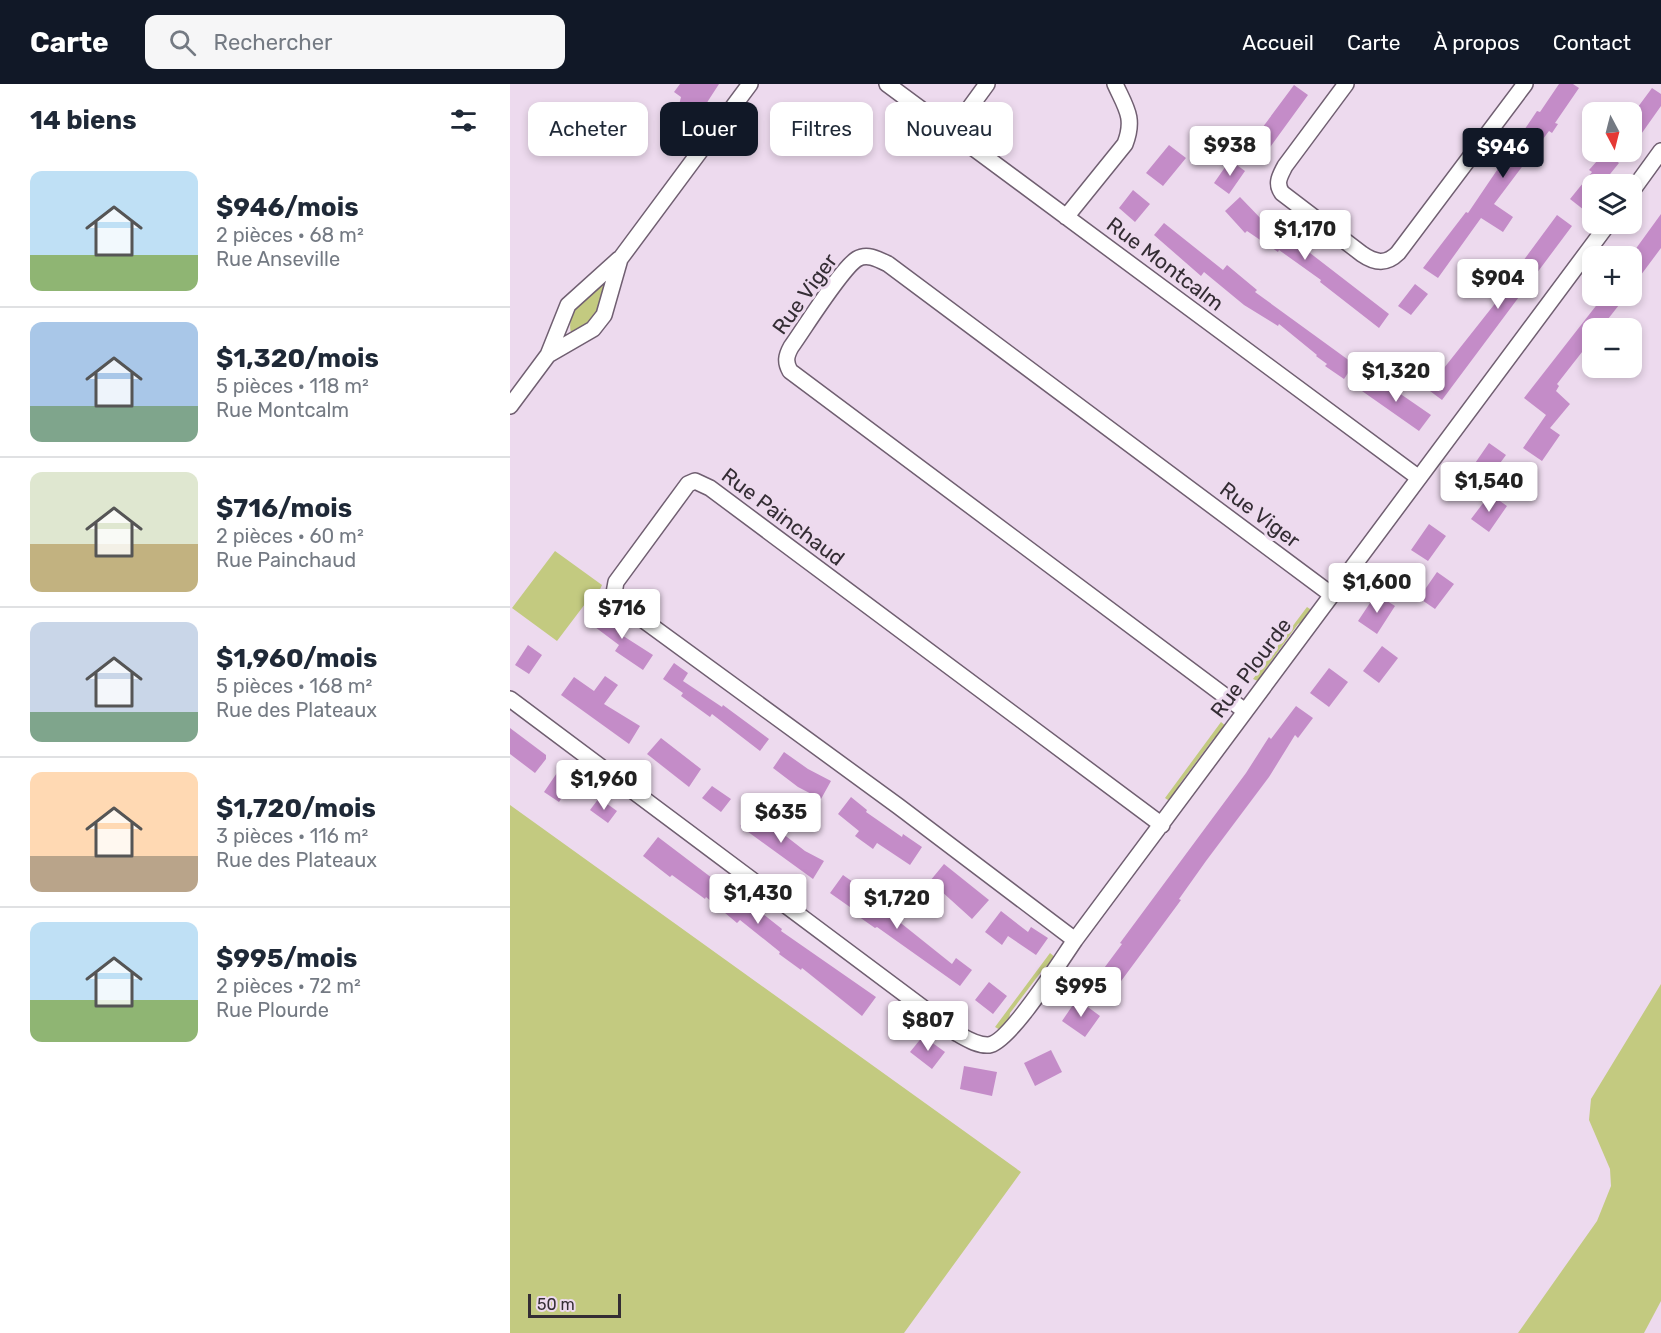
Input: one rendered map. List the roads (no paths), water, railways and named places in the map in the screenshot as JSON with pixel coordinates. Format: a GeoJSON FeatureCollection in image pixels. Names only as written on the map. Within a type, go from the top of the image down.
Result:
{"type":"FeatureCollection","features":[{"type":"Feature","properties":{"kind":"street"},"geometry":{"type":"LineString","coordinates":[[510,406],[548,356],[568,305],[620,259],[750,84]]}},
{"type":"Feature","properties":{"kind":"street","name":"Rue Montcalm"},"geometry":{"type":"LineString","coordinates":[[887,84],[911,102]]}},
{"type":"Feature","properties":{"kind":"street"},"geometry":{"type":"LineString","coordinates":[[974,102],[987,84]]}},
{"type":"Feature","properties":{"kind":"street"},"geometry":{"type":"LineString","coordinates":[[1066,217],[1125,144],[1131,118],[1115,84]]}},
{"type":"Feature","properties":{"kind":"street"},"geometry":{"type":"LineString","coordinates":[[1346,84],[1285,166],[1279,177],[1278,187],[1282,193],[1362,254],[1373,261],[1381,262],[1391,260],[1398,254],[1525,84]]}},
{"type":"Feature","properties":{"kind":"street"},"geometry":{"type":"LineString","coordinates":[[1642,177],[1661,151]]}},
{"type":"Feature","properties":{"kind":"street","name":"Rue Montcalm"},"geometry":{"type":"LineString","coordinates":[[984,156],[1419,478]]}},
{"type":"Feature","properties":{"kind":"street","name":"Rue Plourde"},"geometry":{"type":"LineString","coordinates":[[510,699],[958,1034],[974,1043],[990,1045],[1003,1038],[1016,1023],[1075,940],[1601,234]]}},
{"type":"Feature","properties":{"kind":"street","name":"Rue Viger"},"geometry":{"type":"LineString","coordinates":[[1245,711],[790,371],[786,356],[791,346],[845,272],[856,260],[865,256],[875,257],[888,264],[1332,595]]}},
{"type":"Feature","properties":{"kind":"street"},"geometry":{"type":"LineString","coordinates":[[548,356],[593,329],[604,315],[620,259]]}},
{"type":"Feature","properties":{"kind":"street","name":"Rue Painchaud"},"geometry":{"type":"LineString","coordinates":[[1075,940],[898,806],[620,603],[614,593],[616,582],[688,484],[695,481],[710,488],[1162,825]]}}]}
